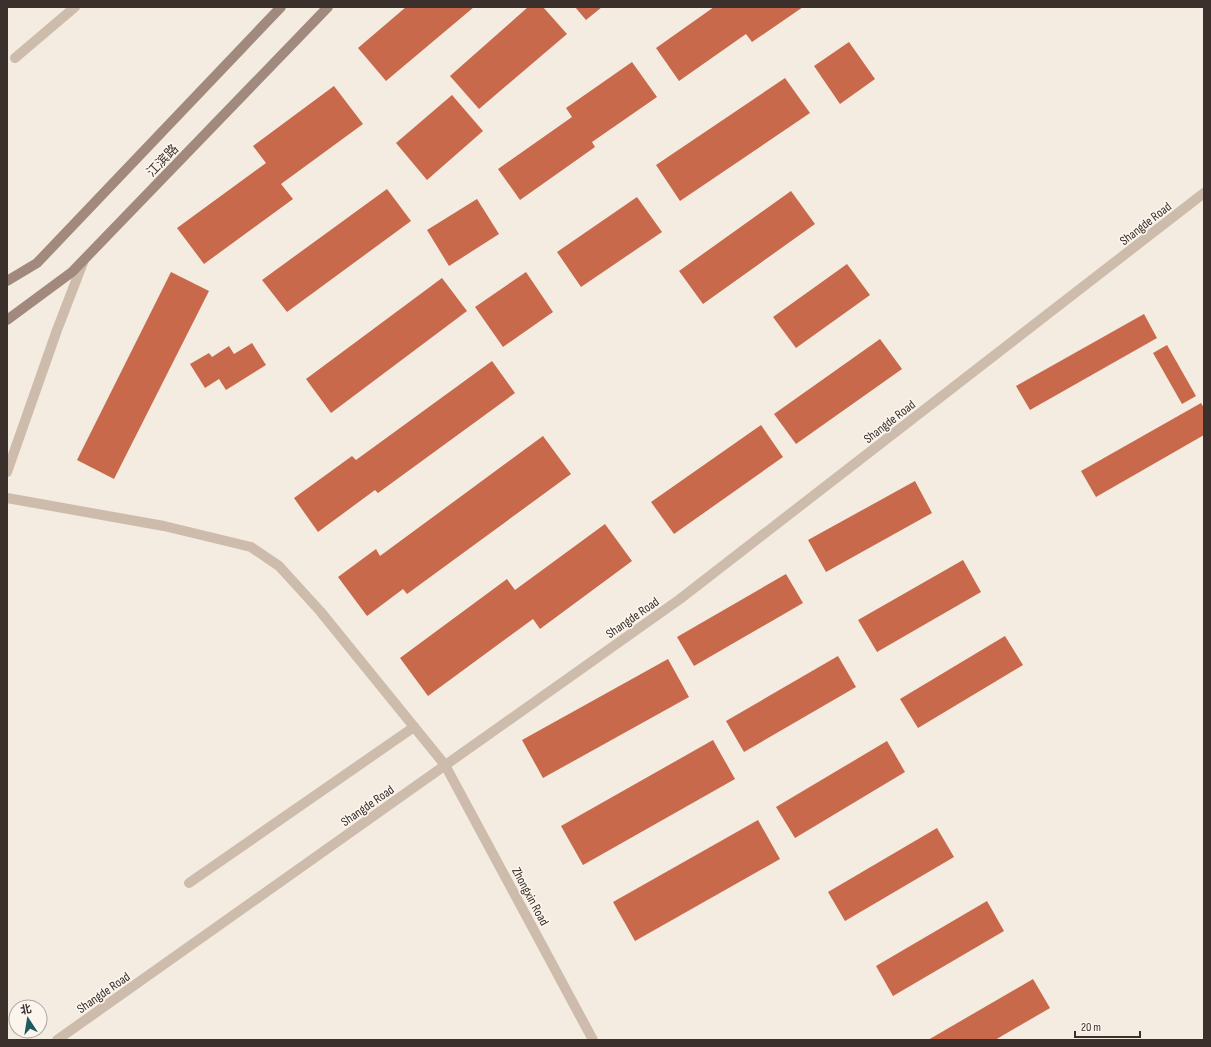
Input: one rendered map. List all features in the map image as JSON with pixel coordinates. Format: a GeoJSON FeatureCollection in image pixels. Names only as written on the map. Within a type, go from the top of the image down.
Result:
{"type":"FeatureCollection","features":[{"type":"Feature","properties":{"kind":"main road","name":"江滨路"},"geometry":{"type":"LineString","coordinates":[[7,281],[37,262],[281,7]]}},
{"type":"Feature","properties":{"kind":"main road","name":"江滨路"},"geometry":{"type":"LineString","coordinates":[[7,320],[72,272],[328,7]]}},
{"type":"Feature","properties":{"kind":"street"},"geometry":{"type":"LineString","coordinates":[[15,58],[75,7]]}},
{"type":"Feature","properties":{"kind":"street","name":"Shangde Road"},"geometry":{"type":"LineString","coordinates":[[57,1040],[680,599],[1204,193]]}},
{"type":"Feature","properties":{"kind":"street"},"geometry":{"type":"LineString","coordinates":[[7,472],[84,260]]}},
{"type":"Feature","properties":{"kind":"street","name":"Zhongxin Road"},"geometry":{"type":"LineString","coordinates":[[7,498],[164,526],[251,547],[279,566],[320,611],[445,765],[593,1040]]}},
{"type":"Feature","properties":{"kind":"street"},"geometry":{"type":"LineString","coordinates":[[189,883],[414,727]]}},
{"type":"Feature","properties":{"kind":"building"},"geometry":{"type":"Polygon","coordinates":[[[406,7],[474,7],[386,81],[358,48],[406,7]]]}},
{"type":"Feature","properties":{"kind":"building"},"geometry":{"type":"Polygon","coordinates":[[[528,7],[543,7],[567,34],[479,109],[450,76],[528,7]]]}},
{"type":"Feature","properties":{"kind":"building"},"geometry":{"type":"Polygon","coordinates":[[[575,7],[602,7],[586,20],[575,7]]]}},
{"type":"Feature","properties":{"kind":"building"},"geometry":{"type":"Polygon","coordinates":[[[714,7],[803,7],[752,42],[746,34],[679,81],[656,48],[714,7]]]}},
{"type":"Feature","properties":{"kind":"building"},"geometry":{"type":"Polygon","coordinates":[[[849,42],[875,79],[840,104],[814,66],[849,42]]]}},
{"type":"Feature","properties":{"kind":"building"},"geometry":{"type":"Polygon","coordinates":[[[632,62],[657,97],[592,142],[595,147],[520,200],[498,169],[572,117],[566,108],[632,62]]]}},
{"type":"Feature","properties":{"kind":"building"},"geometry":{"type":"Polygon","coordinates":[[[785,78],[810,113],[680,201],[656,165],[785,78]]]}},
{"type":"Feature","properties":{"kind":"building"},"geometry":{"type":"Polygon","coordinates":[[[334,86],[363,124],[281,184],[293,199],[204,264],[177,228],[266,163],[253,146],[334,86]]]}},
{"type":"Feature","properties":{"kind":"building"},"geometry":{"type":"Polygon","coordinates":[[[452,95],[483,131],[427,180],[396,143],[452,95]]]}},
{"type":"Feature","properties":{"kind":"building"},"geometry":{"type":"Polygon","coordinates":[[[387,189],[411,221],[287,312],[262,280],[387,189]]]}},
{"type":"Feature","properties":{"kind":"building"},"geometry":{"type":"Polygon","coordinates":[[[791,191],[815,224],[703,304],[679,271],[791,191]]]}},
{"type":"Feature","properties":{"kind":"building"},"geometry":{"type":"Polygon","coordinates":[[[637,197],[662,232],[581,287],[557,252],[637,197]]]}},
{"type":"Feature","properties":{"kind":"building"},"geometry":{"type":"Polygon","coordinates":[[[477,199],[499,234],[449,266],[427,230],[477,199]]]}},
{"type":"Feature","properties":{"kind":"building"},"geometry":{"type":"Polygon","coordinates":[[[847,264],[870,295],[796,348],[773,317],[847,264]]]}},
{"type":"Feature","properties":{"kind":"building"},"geometry":{"type":"Polygon","coordinates":[[[171,272],[209,291],[114,479],[77,460],[171,272]]]}},
{"type":"Feature","properties":{"kind":"building"},"geometry":{"type":"Polygon","coordinates":[[[526,272],[553,312],[503,347],[475,307],[526,272]]]}},
{"type":"Feature","properties":{"kind":"building"},"geometry":{"type":"Polygon","coordinates":[[[442,278],[467,311],[331,413],[306,379],[442,278]]]}},
{"type":"Feature","properties":{"kind":"building"},"geometry":{"type":"Polygon","coordinates":[[[1144,314],[1157,338],[1030,410],[1016,386],[1144,314]]]}},
{"type":"Feature","properties":{"kind":"building"},"geometry":{"type":"Polygon","coordinates":[[[880,339],[902,369],[796,444],[774,414],[880,339]]]}},
{"type":"Feature","properties":{"kind":"building"},"geometry":{"type":"Polygon","coordinates":[[[252,343],[266,365],[226,390],[219,379],[205,388],[190,364],[209,353],[212,357],[229,346],[234,354],[252,343]]]}},
{"type":"Feature","properties":{"kind":"building"},"geometry":{"type":"Polygon","coordinates":[[[1167,345],[1196,396],[1182,404],[1153,353],[1167,345]]]}},
{"type":"Feature","properties":{"kind":"building"},"geometry":{"type":"Polygon","coordinates":[[[492,361],[515,393],[378,493],[375,490],[318,532],[294,498],[352,456],[356,460],[492,361]]]}},
{"type":"Feature","properties":{"kind":"building"},"geometry":{"type":"Polygon","coordinates":[[[1201,403],[1204,408],[1204,435],[1096,497],[1081,471],[1201,403]]]}},
{"type":"Feature","properties":{"kind":"building"},"geometry":{"type":"Polygon","coordinates":[[[761,425],[783,457],[674,534],[651,502],[761,425]]]}},
{"type":"Feature","properties":{"kind":"building"},"geometry":{"type":"Polygon","coordinates":[[[543,436],[571,474],[407,594],[403,589],[367,616],[338,577],[376,549],[380,556],[543,436]]]}},
{"type":"Feature","properties":{"kind":"building"},"geometry":{"type":"Polygon","coordinates":[[[915,481],[932,513],[826,572],[808,540],[915,481]]]}},
{"type":"Feature","properties":{"kind":"building"},"geometry":{"type":"Polygon","coordinates":[[[605,524],[632,561],[540,629],[533,619],[428,696],[400,658],[507,579],[515,590],[605,524]]]}},
{"type":"Feature","properties":{"kind":"building"},"geometry":{"type":"Polygon","coordinates":[[[963,560],[981,592],[877,652],[858,620],[963,560]]]}},
{"type":"Feature","properties":{"kind":"building"},"geometry":{"type":"Polygon","coordinates":[[[786,574],[803,603],[694,666],[677,637],[786,574]]]}},
{"type":"Feature","properties":{"kind":"building"},"geometry":{"type":"Polygon","coordinates":[[[1005,636],[1023,665],[918,728],[900,699],[1005,636]]]}},
{"type":"Feature","properties":{"kind":"building"},"geometry":{"type":"Polygon","coordinates":[[[838,656],[856,687],[744,752],[726,721],[838,656]]]}},
{"type":"Feature","properties":{"kind":"building"},"geometry":{"type":"Polygon","coordinates":[[[668,659],[689,697],[543,778],[522,740],[668,659]]]}},
{"type":"Feature","properties":{"kind":"building"},"geometry":{"type":"Polygon","coordinates":[[[713,740],[735,779],[583,865],[561,826],[713,740]]]}},
{"type":"Feature","properties":{"kind":"building"},"geometry":{"type":"Polygon","coordinates":[[[887,741],[905,772],[795,838],[776,807],[887,741]]]}},
{"type":"Feature","properties":{"kind":"building"},"geometry":{"type":"Polygon","coordinates":[[[758,820],[780,859],[635,941],[613,902],[758,820]]]}},
{"type":"Feature","properties":{"kind":"building"},"geometry":{"type":"Polygon","coordinates":[[[937,828],[954,857],[845,921],[828,892],[937,828]]]}},
{"type":"Feature","properties":{"kind":"building"},"geometry":{"type":"Polygon","coordinates":[[[987,901],[1004,931],[893,996],[876,966],[987,901]]]}},
{"type":"Feature","properties":{"kind":"building"},"geometry":{"type":"Polygon","coordinates":[[[1033,979],[1050,1008],[995,1040],[928,1040],[1033,979]]]}}]}
